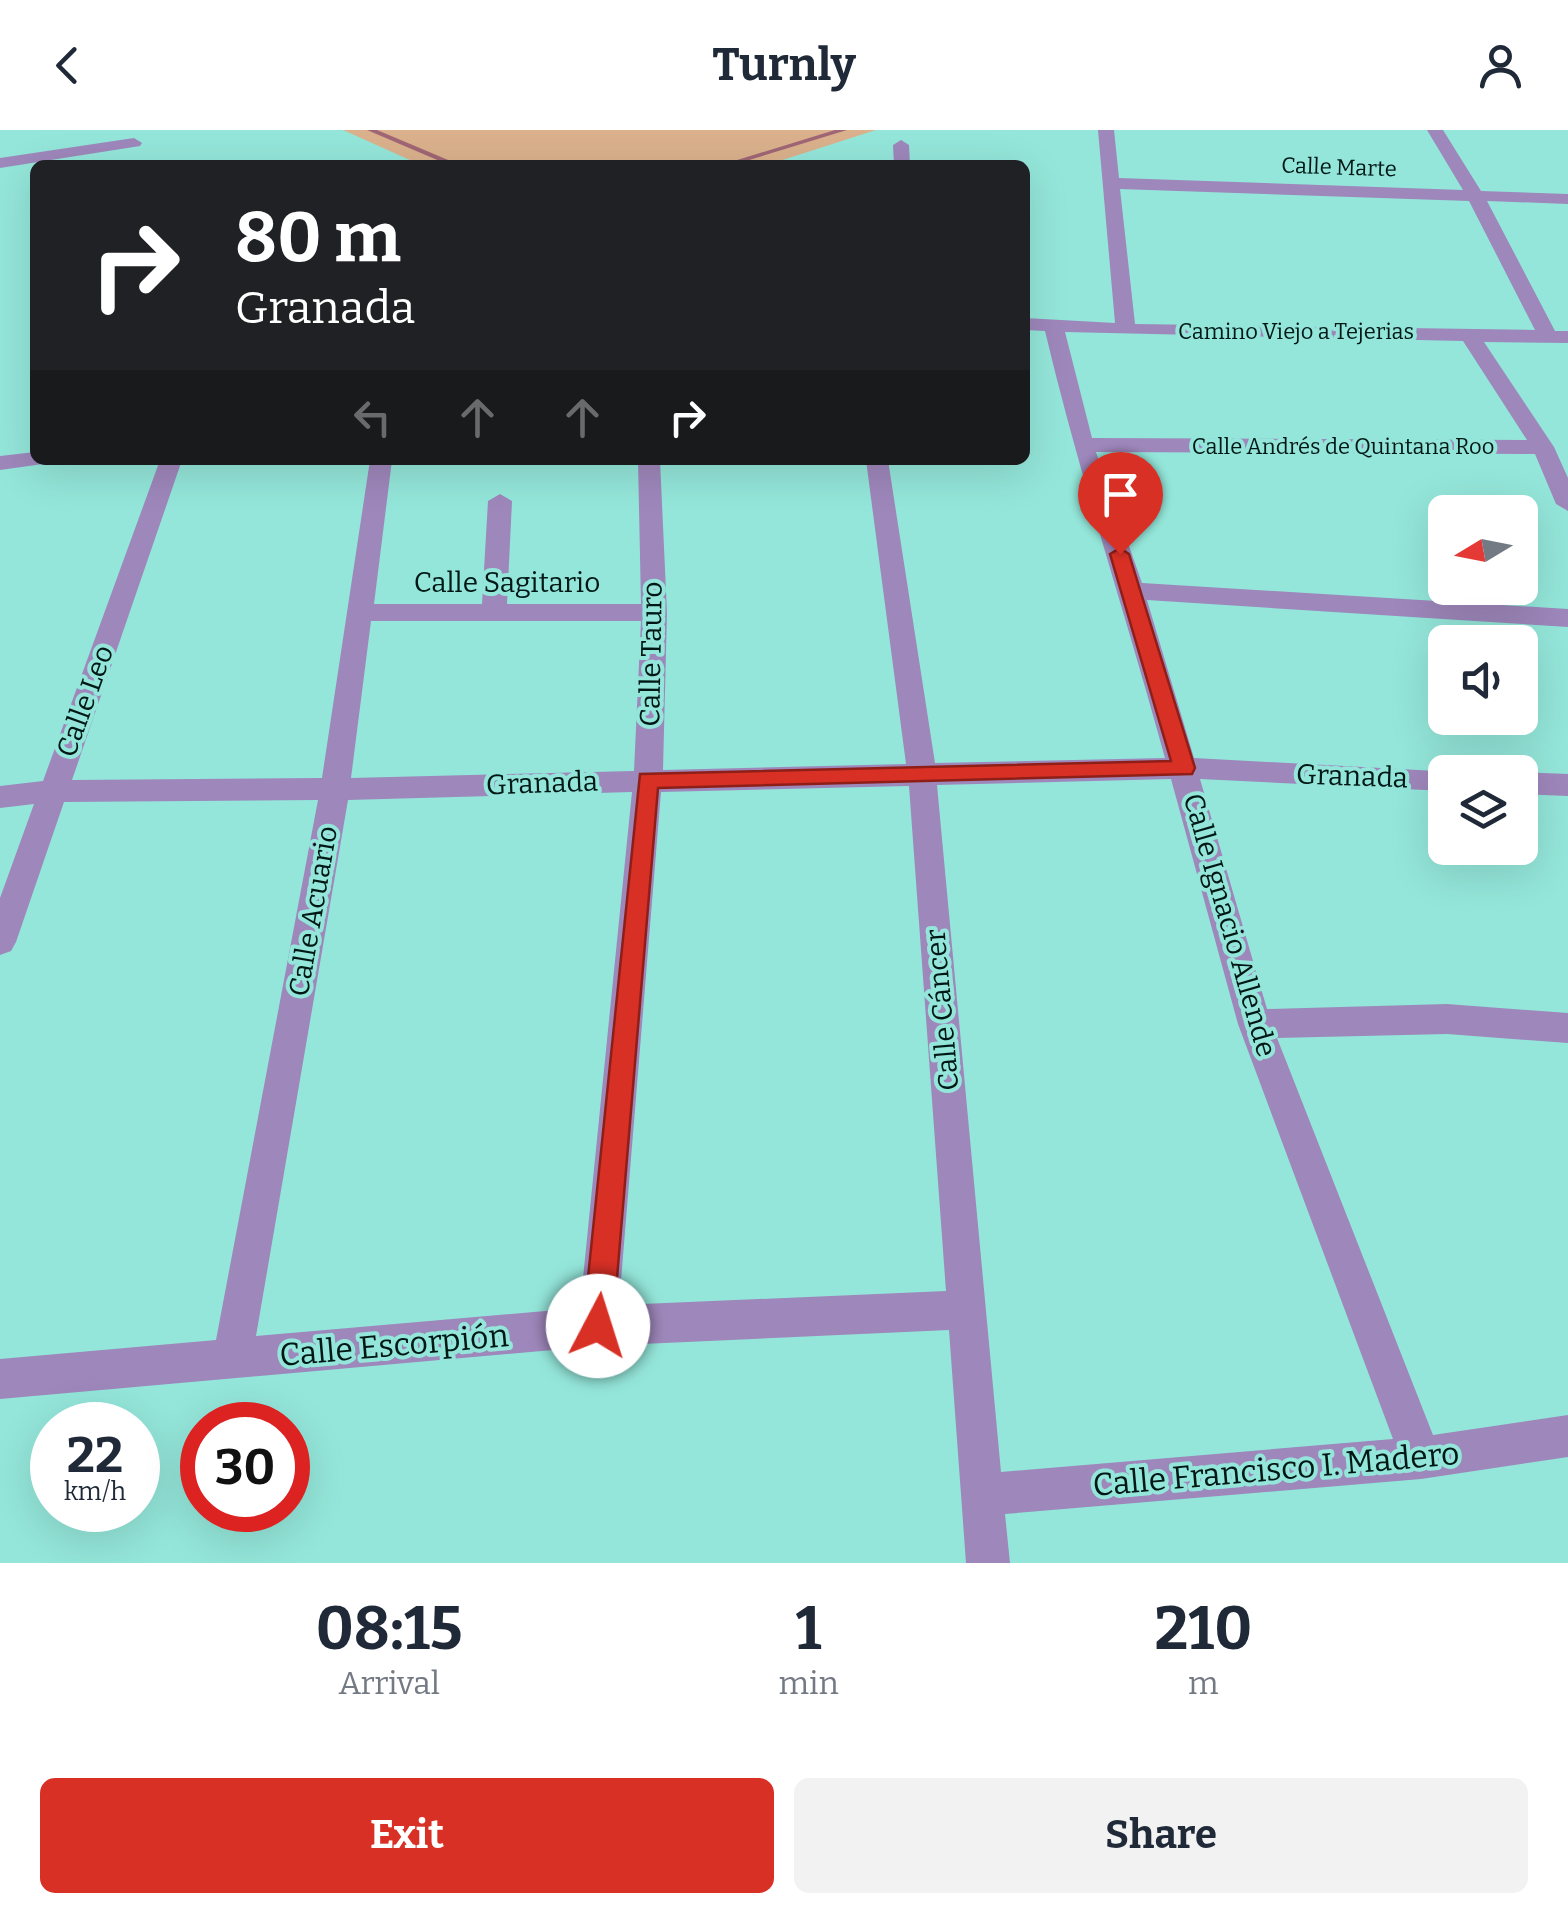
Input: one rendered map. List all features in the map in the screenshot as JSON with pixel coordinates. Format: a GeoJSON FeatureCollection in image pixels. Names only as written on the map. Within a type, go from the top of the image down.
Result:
{"type":"FeatureCollection","features":[{"type":"Feature","properties":{"kind":"street"},"geometry":{"type":"LineString","coordinates":[[1106,130],[1108,183],[1126,330]]}},
{"type":"Feature","properties":{"kind":"street"},"geometry":{"type":"LineString","coordinates":[[1435,130],[1558,337]]}},
{"type":"Feature","properties":{"kind":"street"},"geometry":{"type":"LineString","coordinates":[[0,163],[136,136],[129,160]]}},
{"type":"Feature","properties":{"kind":"street"},"geometry":{"type":"LineString","coordinates":[[901,146],[902,160]]}},
{"type":"Feature","properties":{"kind":"street","name":"Calle Marte"},"geometry":{"type":"LineString","coordinates":[[1108,183],[1568,199]]}},
{"type":"Feature","properties":{"kind":"street","name":"Camino Viejo a Tejerias"},"geometry":{"type":"LineString","coordinates":[[1039,324],[1126,330],[1558,337]]}},
{"type":"Feature","properties":{"kind":"street","name":"Calle Ignacio Allende"},"geometry":{"type":"LineString","coordinates":[[1039,324],[1132,590],[1256,1024],[1421,1458]]}},
{"type":"Feature","properties":{"kind":"street"},"geometry":{"type":"LineString","coordinates":[[1468,333],[1542,447],[1568,504]]}},
{"type":"Feature","properties":{"kind":"street","name":"Calle Andrés de Quintana Roo"},"geometry":{"type":"LineString","coordinates":[[1083,444],[1542,447]]}},
{"type":"Feature","properties":{"kind":"street"},"geometry":{"type":"LineString","coordinates":[[0,463],[30,459]]}},
{"type":"Feature","properties":{"kind":"street","name":"Calle Leo"},"geometry":{"type":"LineString","coordinates":[[0,942],[169,465]]}},
{"type":"Feature","properties":{"kind":"street","name":"Calle Acuario"},"geometry":{"type":"LineString","coordinates":[[232,1360],[335,789],[380,465]]}},
{"type":"Feature","properties":{"kind":"street","name":"Calle Tauro"},"geometry":{"type":"LineString","coordinates":[[598,1326],[648,780],[654,613],[649,465]]}},
{"type":"Feature","properties":{"kind":"street","name":"Calle Cáncer"},"geometry":{"type":"LineString","coordinates":[[878,465],[922,774],[988,1563]]}},
{"type":"Feature","properties":{"kind":"street"},"geometry":{"type":"LineString","coordinates":[[494,609],[500,501]]}},
{"type":"Feature","properties":{"kind":"street"},"geometry":{"type":"LineString","coordinates":[[1132,590],[1568,618]]}},
{"type":"Feature","properties":{"kind":"street","name":"Calle Sagitario"},"geometry":{"type":"LineString","coordinates":[[360,612],[494,609],[654,613]]}},
{"type":"Feature","properties":{"kind":"street","name":"Granada"},"geometry":{"type":"LineString","coordinates":[[0,797],[53,791],[335,789],[1184,768],[1428,779]]}},
{"type":"Feature","properties":{"kind":"street"},"geometry":{"type":"LineString","coordinates":[[1538,784],[1568,785]]}},
{"type":"Feature","properties":{"kind":"street"},"geometry":{"type":"LineString","coordinates":[[1256,1024],[1446,1019],[1568,1028]]}},
{"type":"Feature","properties":{"kind":"street","name":"Calle Escorpión"},"geometry":{"type":"LineString","coordinates":[[0,1378],[598,1326],[968,1310]]}},
{"type":"Feature","properties":{"kind":"street","name":"Calle Francisco I. Madero"},"geometry":{"type":"LineString","coordinates":[[983,1495],[1421,1458],[1568,1436]]}},
{"type":"Feature","properties":{"kind":"shaded area"},"geometry":{"type":"Polygon","coordinates":[[[343,130],[876,130],[783,160],[410,160],[343,130]]]}},
{"type":"Feature","properties":{"kind":"waterway"},"geometry":{"type":"LineString","coordinates":[[371,130],[444,160]]}},
{"type":"Feature","properties":{"kind":"waterway"},"geometry":{"type":"LineString","coordinates":[[742,160],[843,130]]}},
{"type":"Feature","properties":{"kind":"route"},"geometry":{"type":"LineString","coordinates":[[598,1326],[648,780],[1184,768],[1120,554]]}}]}
